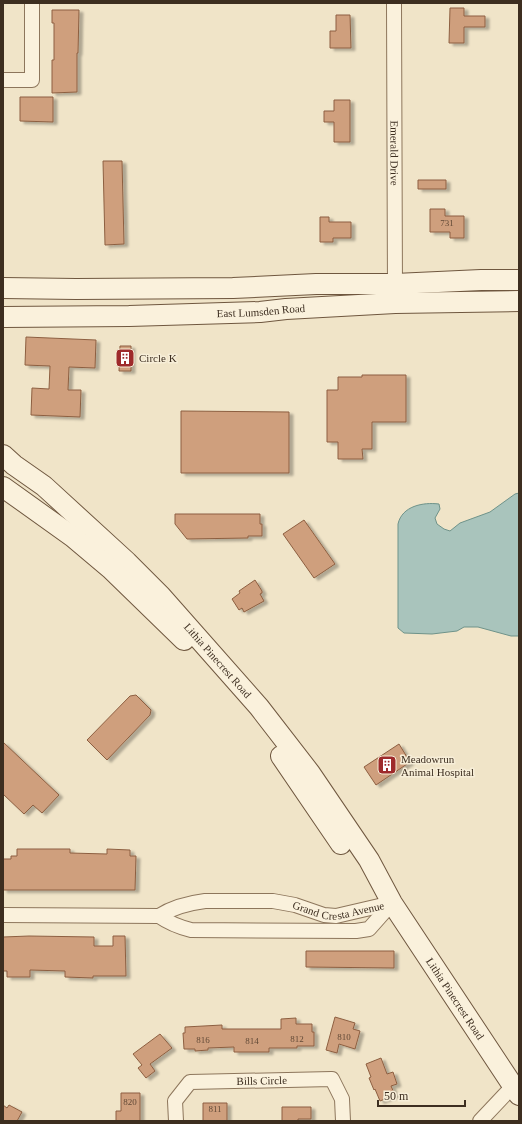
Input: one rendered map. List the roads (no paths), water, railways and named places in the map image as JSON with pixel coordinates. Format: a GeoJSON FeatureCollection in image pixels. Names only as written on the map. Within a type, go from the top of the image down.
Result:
{"type":"FeatureCollection","features":[{"type":"Feature","properties":{"kind":"main road","name":"East Lumsden Road"},"geometry":{"type":"LineString","coordinates":[[3,316],[115,316],[260,312],[395,294],[480,280],[519,280]]}},
{"type":"Feature","properties":{"kind":"main road","name":"East Lumsden Road"},"geometry":{"type":"LineString","coordinates":[[3,288],[233,288],[316,284],[395,294],[519,301]]}},
{"type":"Feature","properties":{"kind":"main road"},"geometry":{"type":"LineString","coordinates":[[115,316],[115,310],[117,307],[202,303],[211,301],[233,288]]}},
{"type":"Feature","properties":{"kind":"main road","name":"Lithia Pinecrest Road"},"geometry":{"type":"LineString","coordinates":[[3,455],[14,465],[44,486],[148,582],[259,707],[310,773],[369,860],[392,903],[516,1090]]}},
{"type":"Feature","properties":{"kind":"main road","name":"Lithia Pinecrest Road"},"geometry":{"type":"LineString","coordinates":[[3,487],[73,537],[111,569],[147,603],[219,678],[284,760],[358,867],[392,903]]}},
{"type":"Feature","properties":{"kind":"main road"},"geometry":{"type":"LineString","coordinates":[[284,760],[296,772],[301,774],[310,773]]}},
{"type":"Feature","properties":{"kind":"street"},"geometry":{"type":"LineString","coordinates":[[3,80],[32,80],[32,3]]}},
{"type":"Feature","properties":{"kind":"street","name":"Emerald Drive"},"geometry":{"type":"LineString","coordinates":[[394,3],[395,294]]}},
{"type":"Feature","properties":{"kind":"street","name":"Grand Cresta Avenue"},"geometry":{"type":"LineString","coordinates":[[3,915],[159,916],[169,910],[194,902],[274,901],[295,905],[324,915],[336,916],[392,903]]}},
{"type":"Feature","properties":{"kind":"street","name":"Grand Cresta Avenue"},"geometry":{"type":"LineString","coordinates":[[159,916],[178,927],[191,930],[356,931],[369,929],[392,903]]}},
{"type":"Feature","properties":{"kind":"street","name":"Bills Circle"},"geometry":{"type":"LineString","coordinates":[[176,1121],[175,1101],[190,1082],[332,1078],[342,1099],[343,1121]]}},
{"type":"Feature","properties":{"kind":"street"},"geometry":{"type":"LineString","coordinates":[[480,1121],[516,1090]]}},
{"type":"Feature","properties":{"kind":"water"},"geometry":{"type":"Polygon","coordinates":[[[519,493],[519,636],[511,636],[478,627],[464,627],[457,631],[432,634],[404,633],[398,628],[398,524],[404,513],[414,506],[439,504],[440,509],[435,518],[437,524],[450,531],[460,523],[490,512],[515,494],[519,493]]]}},
{"type":"Feature","properties":{"kind":"place","name":"Circle K"},"geometry":{"type":"Point","coordinates":[125,358]}},
{"type":"Feature","properties":{"kind":"place","name":"Meadowrun Animal Hospital"},"geometry":{"type":"Point","coordinates":[387,765]}}]}
